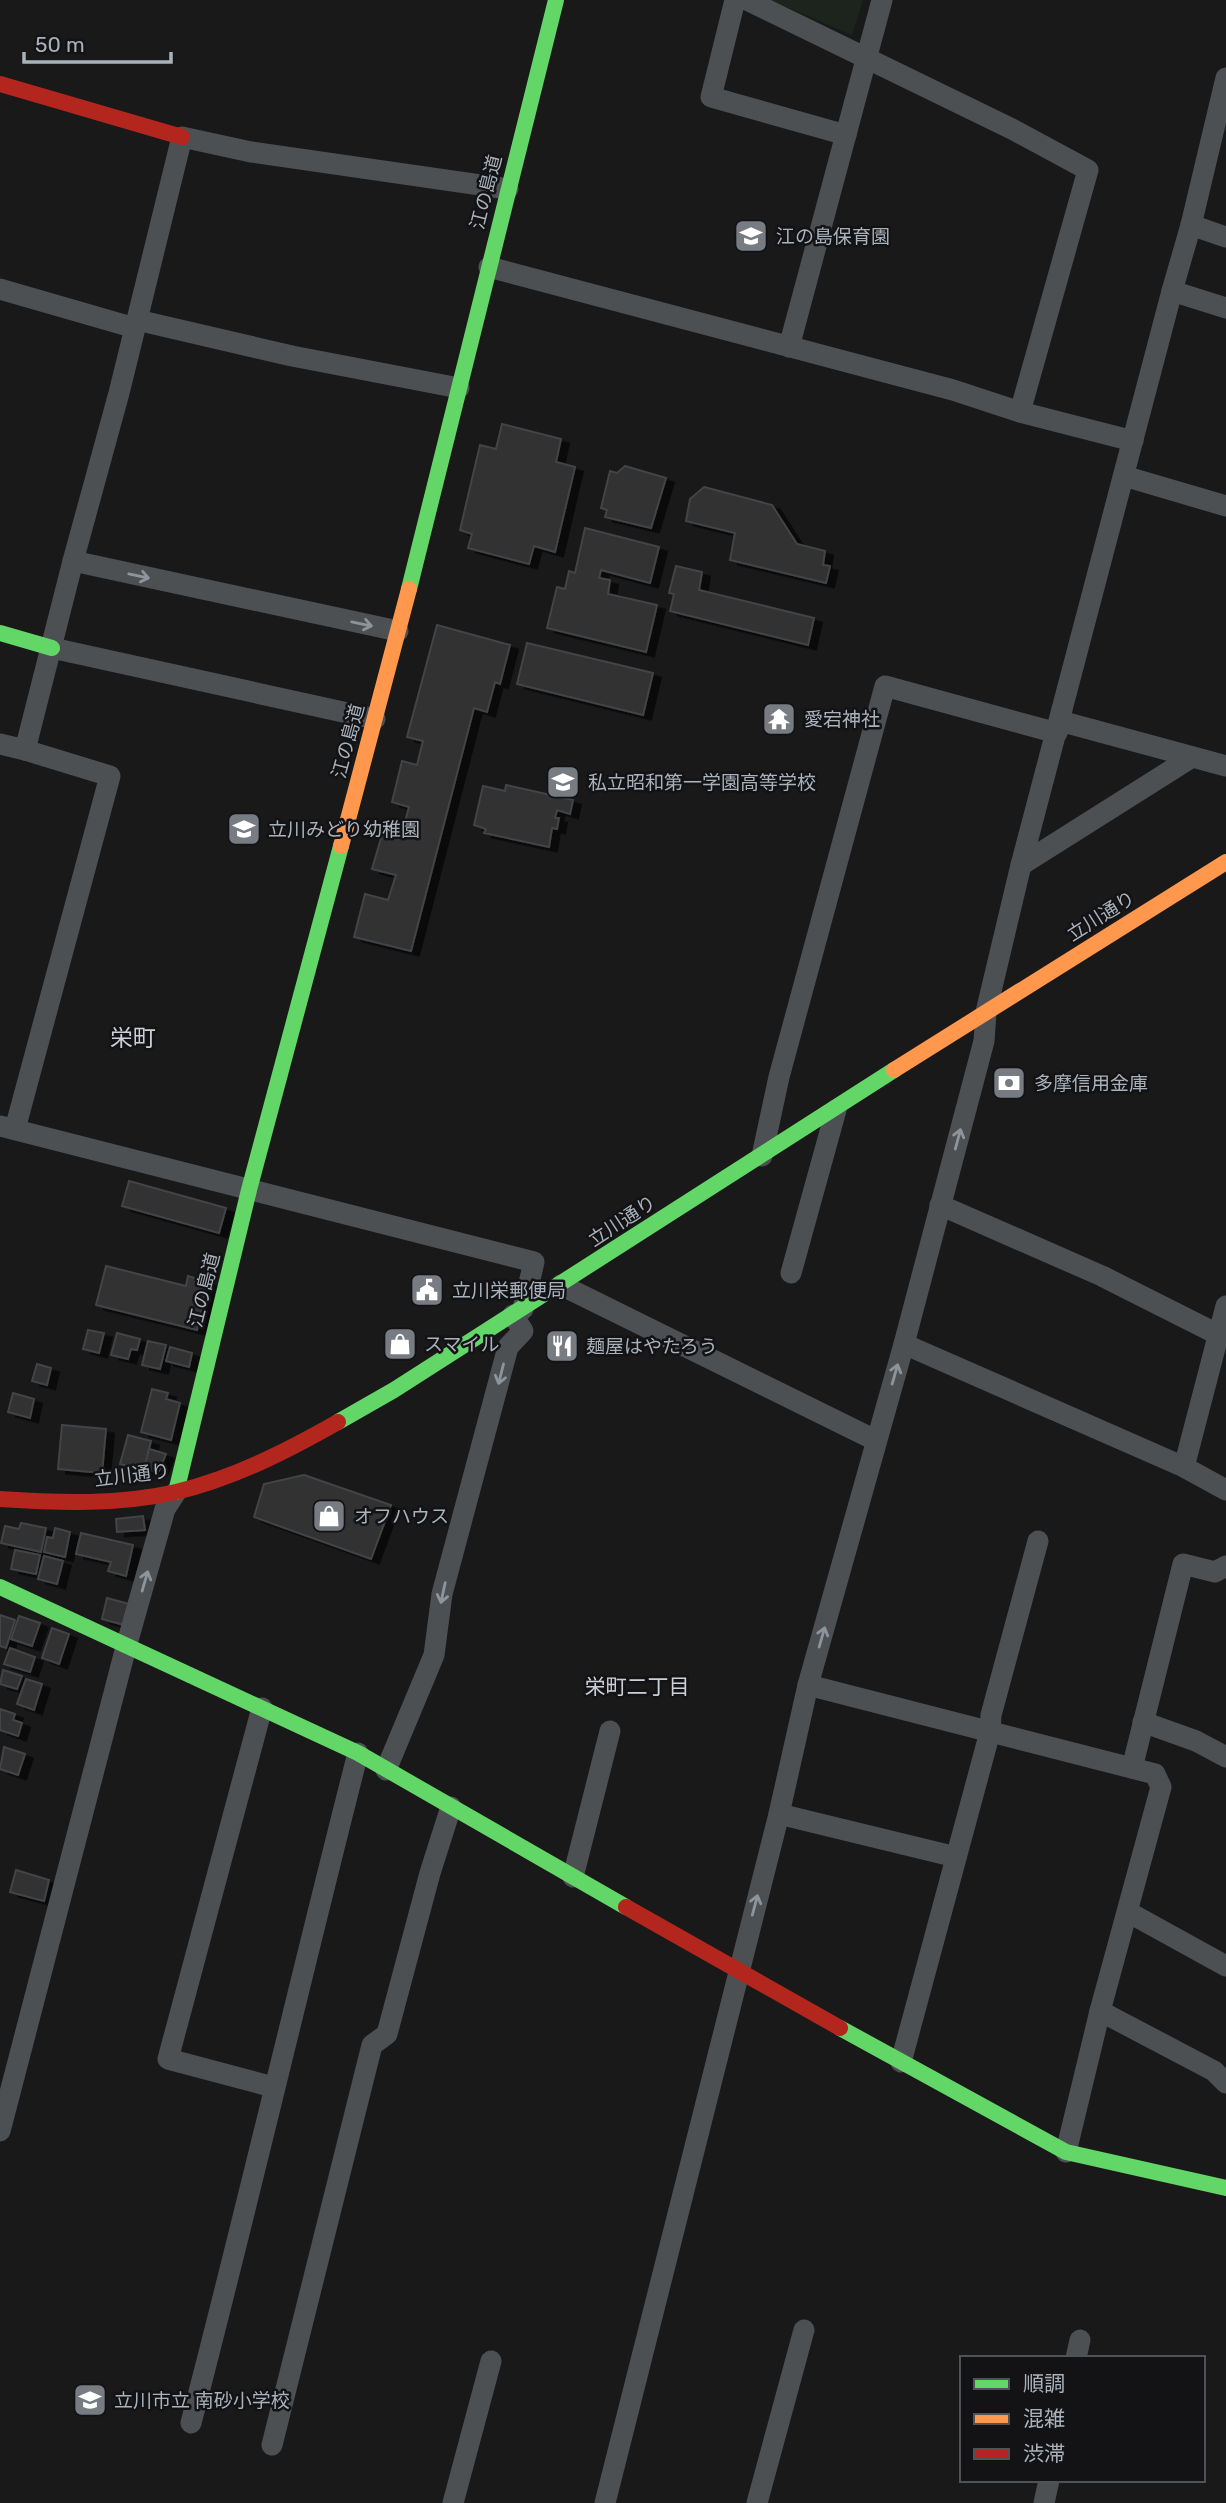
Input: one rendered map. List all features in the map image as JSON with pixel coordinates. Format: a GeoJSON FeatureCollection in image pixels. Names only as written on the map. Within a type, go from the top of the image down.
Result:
{"type":"FeatureCollection","features":[{"type":"Feature","properties":{"kind":"street","name":"江の島道"},"geometry":{"type":"LineString","coordinates":[[176,1492],[249,1190],[376,719],[556,0]]}},
{"type":"Feature","properties":{"kind":"street"},"geometry":{"type":"LineString","coordinates":[[735,0],[710,97],[846,135]]}},
{"type":"Feature","properties":{"kind":"street"},"geometry":{"type":"LineString","coordinates":[[747,0],[867,57],[1088,170],[1020,412]]}},
{"type":"Feature","properties":{"kind":"street"},"geometry":{"type":"LineString","coordinates":[[789,347],[882,0]]}},
{"type":"Feature","properties":{"kind":"street"},"geometry":{"type":"LineString","coordinates":[[605,2503],[779,1814],[808,1685],[904,1344],[984,1041],[986,1012],[1021,865],[1191,225],[1226,78]]}},
{"type":"Feature","properties":{"kind":"street"},"geometry":{"type":"LineString","coordinates":[[0,84],[182,137],[251,152],[508,189]]}},
{"type":"Feature","properties":{"kind":"street"},"geometry":{"type":"LineString","coordinates":[[25,750],[182,137]]}},
{"type":"Feature","properties":{"kind":"street"},"geometry":{"type":"LineString","coordinates":[[1191,225],[1226,237]]}},
{"type":"Feature","properties":{"kind":"street"},"geometry":{"type":"LineString","coordinates":[[489,267],[953,390],[1020,412],[1133,441]]}},
{"type":"Feature","properties":{"kind":"street"},"geometry":{"type":"LineString","coordinates":[[0,289],[136,324],[459,388]]}},
{"type":"Feature","properties":{"kind":"street"},"geometry":{"type":"LineString","coordinates":[[1172,291],[1226,308]]}},
{"type":"Feature","properties":{"kind":"street"},"geometry":{"type":"LineString","coordinates":[[1124,476],[1226,506]]}},
{"type":"Feature","properties":{"kind":"street"},"geometry":{"type":"LineString","coordinates":[[73,561],[398,631]]}},
{"type":"Feature","properties":{"kind":"street"},"geometry":{"type":"LineString","coordinates":[[0,633],[52,648],[376,719]]}},
{"type":"Feature","properties":{"kind":"street"},"geometry":{"type":"LineString","coordinates":[[762,1156],[779,1077],[885,686],[1226,766]]}},
{"type":"Feature","properties":{"kind":"street"},"geometry":{"type":"LineString","coordinates":[[0,744],[110,776],[8,1127],[534,1262],[518,1312],[523,1331],[508,1347],[442,1594],[434,1655],[386,1770]]}},
{"type":"Feature","properties":{"kind":"street"},"geometry":{"type":"LineString","coordinates":[[1021,865],[1192,757]]}},
{"type":"Feature","properties":{"kind":"street","name":"立川通り"},"geometry":{"type":"LineString","coordinates":[[0,1499],[59,1503],[126,1500],[176,1492],[222,1478],[321,1431],[394,1390],[1226,862]]}},
{"type":"Feature","properties":{"kind":"street"},"geometry":{"type":"LineString","coordinates":[[791,1273],[836,1110]]}},
{"type":"Feature","properties":{"kind":"street"},"geometry":{"type":"LineString","coordinates":[[940,1205],[1102,1276],[1217,1334]]}},
{"type":"Feature","properties":{"kind":"street"},"geometry":{"type":"LineString","coordinates":[[561,1285],[876,1440]]}},
{"type":"Feature","properties":{"kind":"street"},"geometry":{"type":"LineString","coordinates":[[1184,1467],[1226,1306]]}},
{"type":"Feature","properties":{"kind":"street"},"geometry":{"type":"LineString","coordinates":[[904,1344],[1184,1467],[1226,1490]]}},
{"type":"Feature","properties":{"kind":"street"},"geometry":{"type":"LineString","coordinates":[[0,2131],[126,1647],[165,1508],[176,1492]]}},
{"type":"Feature","properties":{"kind":"street"},"geometry":{"type":"LineString","coordinates":[[901,2062],[990,1732],[995,1702],[1038,1541]]}},
{"type":"Feature","properties":{"kind":"street"},"geometry":{"type":"LineString","coordinates":[[1132,1768],[1183,1564],[1215,1572],[1226,1566]]}},
{"type":"Feature","properties":{"kind":"street"},"geometry":{"type":"LineString","coordinates":[[0,1587],[358,1753],[738,1972],[1066,2152],[1226,2188]]}},
{"type":"Feature","properties":{"kind":"street"},"geometry":{"type":"LineString","coordinates":[[808,1685],[1155,1774],[1161,1787],[1100,2011],[1066,2152]]}},
{"type":"Feature","properties":{"kind":"street"},"geometry":{"type":"LineString","coordinates":[[262,1708],[168,2059],[273,2087]]}},
{"type":"Feature","properties":{"kind":"street"},"geometry":{"type":"LineString","coordinates":[[1143,1721],[1196,1741],[1226,1757]]}},
{"type":"Feature","properties":{"kind":"street"},"geometry":{"type":"LineString","coordinates":[[573,1877],[610,1731]]}},
{"type":"Feature","properties":{"kind":"street"},"geometry":{"type":"LineString","coordinates":[[191,2423],[358,1753]]}},
{"type":"Feature","properties":{"kind":"street"},"geometry":{"type":"LineString","coordinates":[[272,2445],[372,2045],[387,2034],[430,1873],[451,1807]]}},
{"type":"Feature","properties":{"kind":"street"},"geometry":{"type":"LineString","coordinates":[[779,1814],[956,1857]]}},
{"type":"Feature","properties":{"kind":"street"},"geometry":{"type":"LineString","coordinates":[[1128,1912],[1226,1966]]}},
{"type":"Feature","properties":{"kind":"street"},"geometry":{"type":"LineString","coordinates":[[1100,2011],[1214,2071],[1226,2083]]}},
{"type":"Feature","properties":{"kind":"street"},"geometry":{"type":"LineString","coordinates":[[757,2503],[804,2330]]}},
{"type":"Feature","properties":{"kind":"street"},"geometry":{"type":"LineString","coordinates":[[453,2503],[491,2361]]}},
{"type":"Feature","properties":{"kind":"street"},"geometry":{"type":"LineString","coordinates":[[1044,2503],[1049,2482]]}},
{"type":"Feature","properties":{"kind":"shaded area"},"geometry":{"type":"Polygon","coordinates":[[[770,0],[863,0],[852,35],[770,0]]]}},
{"type":"Feature","properties":{"kind":"building"},"geometry":{"type":"Polygon","coordinates":[[[502,424],[561,439],[556,462],[575,467],[555,552],[534,546],[529,564],[468,548],[472,534],[460,530],[480,445],[496,449],[502,424]]]}},
{"type":"Feature","properties":{"kind":"building"},"geometry":{"type":"Polygon","coordinates":[[[625,466],[666,478],[651,528],[605,517],[607,510],[601,508],[610,471],[617,473],[625,466]]]}},
{"type":"Feature","properties":{"kind":"building"},"geometry":{"type":"Polygon","coordinates":[[[704,487],[772,505],[797,544],[825,551],[823,565],[830,566],[826,583],[730,560],[735,533],[686,521],[690,499],[704,487]]]}},
{"type":"Feature","properties":{"kind":"building"},"geometry":{"type":"Polygon","coordinates":[[[585,528],[659,547],[650,583],[601,570],[599,578],[610,580],[608,594],[657,605],[646,652],[547,628],[557,587],[565,589],[569,571],[575,573],[585,528]]]}},
{"type":"Feature","properties":{"kind":"building"},"geometry":{"type":"Polygon","coordinates":[[[676,566],[702,572],[699,590],[814,618],[808,645],[670,611],[674,594],[669,593],[676,566]]]}},
{"type":"Feature","properties":{"kind":"building"},"geometry":{"type":"Polygon","coordinates":[[[437,625],[510,645],[500,684],[495,682],[487,712],[474,708],[411,951],[354,937],[365,894],[388,900],[396,875],[372,869],[384,828],[402,833],[409,807],[392,802],[402,761],[417,765],[423,741],[407,737],[437,625]]]}},
{"type":"Feature","properties":{"kind":"building"},"geometry":{"type":"Polygon","coordinates":[[[527,643],[653,673],[643,715],[517,684],[527,643]]]}},
{"type":"Feature","properties":{"kind":"building"},"geometry":{"type":"Polygon","coordinates":[[[506,785],[573,800],[570,814],[557,810],[557,829],[552,828],[549,847],[484,833],[486,829],[474,825],[483,786],[505,791],[506,785]]]}},
{"type":"Feature","properties":{"kind":"building"},"geometry":{"type":"Polygon","coordinates":[[[129,1181],[226,1208],[219,1233],[122,1206],[129,1181]]]}},
{"type":"Feature","properties":{"kind":"building"},"geometry":{"type":"Polygon","coordinates":[[[106,1266],[186,1286],[188,1276],[208,1282],[197,1330],[96,1305],[106,1266]]]}},
{"type":"Feature","properties":{"kind":"building"},"geometry":{"type":"Polygon","coordinates":[[[88,1330],[104,1333],[99,1353],[83,1349],[88,1330]]]}},
{"type":"Feature","properties":{"kind":"building"},"geometry":{"type":"Polygon","coordinates":[[[117,1333],[140,1339],[137,1350],[131,1349],[128,1359],[111,1355],[117,1333]]]}},
{"type":"Feature","properties":{"kind":"building"},"geometry":{"type":"Polygon","coordinates":[[[148,1341],[166,1345],[160,1369],[142,1365],[148,1341]]]}},
{"type":"Feature","properties":{"kind":"building"},"geometry":{"type":"Polygon","coordinates":[[[170,1347],[192,1353],[189,1367],[166,1361],[170,1347]]]}},
{"type":"Feature","properties":{"kind":"building"},"geometry":{"type":"Polygon","coordinates":[[[37,1364],[51,1368],[47,1385],[32,1381],[37,1364]]]}},
{"type":"Feature","properties":{"kind":"building"},"geometry":{"type":"Polygon","coordinates":[[[152,1389],[168,1393],[166,1399],[180,1403],[171,1440],[141,1432],[152,1389]]]}},
{"type":"Feature","properties":{"kind":"building"},"geometry":{"type":"Polygon","coordinates":[[[13,1393],[34,1399],[30,1418],[8,1412],[13,1393]]]}},
{"type":"Feature","properties":{"kind":"building"},"geometry":{"type":"Polygon","coordinates":[[[62,1425],[106,1429],[102,1473],[58,1469],[62,1425]]]}},
{"type":"Feature","properties":{"kind":"building"},"geometry":{"type":"Polygon","coordinates":[[[128,1435],[151,1441],[144,1470],[120,1464],[128,1435]]]}},
{"type":"Feature","properties":{"kind":"building"},"geometry":{"type":"Polygon","coordinates":[[[149,1449],[166,1454],[159,1471],[144,1470],[149,1449]]]}},
{"type":"Feature","properties":{"kind":"building"},"geometry":{"type":"Polygon","coordinates":[[[304,1475],[391,1505],[371,1559],[254,1517],[264,1484],[304,1475]]]}},
{"type":"Feature","properties":{"kind":"building"},"geometry":{"type":"Polygon","coordinates":[[[143,1516],[145,1530],[117,1532],[116,1519],[143,1516]]]}},
{"type":"Feature","properties":{"kind":"building"},"geometry":{"type":"Polygon","coordinates":[[[21,1523],[46,1528],[41,1552],[1,1543],[5,1526],[19,1529],[21,1523]]]}},
{"type":"Feature","properties":{"kind":"building"},"geometry":{"type":"Polygon","coordinates":[[[55,1528],[70,1532],[65,1557],[44,1552],[47,1537],[53,1538],[55,1528]]]}},
{"type":"Feature","properties":{"kind":"building"},"geometry":{"type":"Polygon","coordinates":[[[81,1533],[133,1545],[126,1576],[108,1571],[111,1562],[76,1554],[81,1533]]]}},
{"type":"Feature","properties":{"kind":"building"},"geometry":{"type":"Polygon","coordinates":[[[15,1550],[40,1555],[36,1574],[11,1569],[15,1550]]]}},
{"type":"Feature","properties":{"kind":"building"},"geometry":{"type":"Polygon","coordinates":[[[44,1556],[63,1561],[57,1584],[38,1579],[44,1556]]]}},
{"type":"Feature","properties":{"kind":"building"},"geometry":{"type":"Polygon","coordinates":[[[107,1598],[129,1604],[124,1625],[102,1619],[107,1598]]]}},
{"type":"Feature","properties":{"kind":"building"},"geometry":{"type":"Polygon","coordinates":[[[0,1615],[15,1620],[6,1648],[0,1646],[0,1615]]]}},
{"type":"Feature","properties":{"kind":"building"},"geometry":{"type":"Polygon","coordinates":[[[19,1616],[40,1623],[32,1646],[11,1639],[19,1616]]]}},
{"type":"Feature","properties":{"kind":"building"},"geometry":{"type":"Polygon","coordinates":[[[52,1628],[69,1634],[59,1664],[42,1658],[52,1628]]]}},
{"type":"Feature","properties":{"kind":"building"},"geometry":{"type":"Polygon","coordinates":[[[10,1648],[35,1657],[30,1672],[4,1664],[10,1648]]]}},
{"type":"Feature","properties":{"kind":"building"},"geometry":{"type":"Polygon","coordinates":[[[3,1670],[22,1676],[17,1689],[0,1684],[3,1670]]]}},
{"type":"Feature","properties":{"kind":"building"},"geometry":{"type":"Polygon","coordinates":[[[26,1679],[42,1684],[34,1710],[17,1704],[26,1679]]]}},
{"type":"Feature","properties":{"kind":"building"},"geometry":{"type":"Polygon","coordinates":[[[0,1709],[15,1714],[13,1720],[22,1723],[18,1736],[0,1730],[0,1709]]]}},
{"type":"Feature","properties":{"kind":"building"},"geometry":{"type":"Polygon","coordinates":[[[4,1747],[25,1754],[18,1775],[0,1769],[4,1747]]]}},
{"type":"Feature","properties":{"kind":"building"},"geometry":{"type":"Polygon","coordinates":[[[16,1870],[49,1880],[44,1901],[10,1892],[16,1870]]]}},
{"type":"Feature","properties":{"kind":"traffic: fast"},"geometry":{"type":"LineString","coordinates":[[409,589],[556,0]]}},
{"type":"Feature","properties":{"kind":"traffic: fast"},"geometry":{"type":"LineString","coordinates":[[0,633],[52,648]]}},
{"type":"Feature","properties":{"kind":"traffic: fast"},"geometry":{"type":"LineString","coordinates":[[176,1492],[249,1190],[341,846]]}},
{"type":"Feature","properties":{"kind":"traffic: fast"},"geometry":{"type":"LineString","coordinates":[[338,1422],[394,1390],[894,1070]]}},
{"type":"Feature","properties":{"kind":"traffic: fast"},"geometry":{"type":"LineString","coordinates":[[0,1587],[358,1753],[626,1907]]}},
{"type":"Feature","properties":{"kind":"traffic: fast"},"geometry":{"type":"LineString","coordinates":[[840,2028],[1066,2152],[1226,2188]]}},
{"type":"Feature","properties":{"kind":"traffic: slow"},"geometry":{"type":"LineString","coordinates":[[341,846],[409,589]]}},
{"type":"Feature","properties":{"kind":"traffic: slow"},"geometry":{"type":"LineString","coordinates":[[894,1070],[1226,862]]}},
{"type":"Feature","properties":{"kind":"traffic: jam"},"geometry":{"type":"LineString","coordinates":[[0,84],[182,137]]}},
{"type":"Feature","properties":{"kind":"traffic: jam"},"geometry":{"type":"LineString","coordinates":[[0,1499],[89,1502],[176,1492],[260,1463],[338,1422]]}},
{"type":"Feature","properties":{"kind":"traffic: jam"},"geometry":{"type":"LineString","coordinates":[[626,1907],[840,2028]]}},
{"type":"Feature","properties":{"kind":"place","name":"江の島保育園"},"geometry":{"type":"Point","coordinates":[751,236]}},
{"type":"Feature","properties":{"kind":"place","name":"愛宕神社"},"geometry":{"type":"Point","coordinates":[779,719]}},
{"type":"Feature","properties":{"kind":"place","name":"私立昭和第一学園高等学校"},"geometry":{"type":"Point","coordinates":[563,782]}},
{"type":"Feature","properties":{"kind":"place","name":"立川みどり幼稚園"},"geometry":{"type":"Point","coordinates":[244,829]}},
{"type":"Feature","properties":{"kind":"place","name":"多摩信用金庫"},"geometry":{"type":"Point","coordinates":[1009,1083]}},
{"type":"Feature","properties":{"kind":"place","name":"立川栄郵便局"},"geometry":{"type":"Point","coordinates":[427,1290]}},
{"type":"Feature","properties":{"kind":"place","name":"スマイル"},"geometry":{"type":"Point","coordinates":[400,1344]}},
{"type":"Feature","properties":{"kind":"place","name":"麺屋はやたろう"},"geometry":{"type":"Point","coordinates":[562,1346]}},
{"type":"Feature","properties":{"kind":"place","name":"オフハウス"},"geometry":{"type":"Point","coordinates":[329,1516]}},
{"type":"Feature","properties":{"kind":"place","name":"立川市立 南砂小学校"},"geometry":{"type":"Point","coordinates":[90,2400]}},
{"type":"Feature","properties":{"kind":"district","name":"栄町"},"geometry":{"type":"Point","coordinates":[133,1038]}},
{"type":"Feature","properties":{"kind":"district","name":"栄町二丁目"},"geometry":{"type":"Point","coordinates":[637,1686]}}]}
